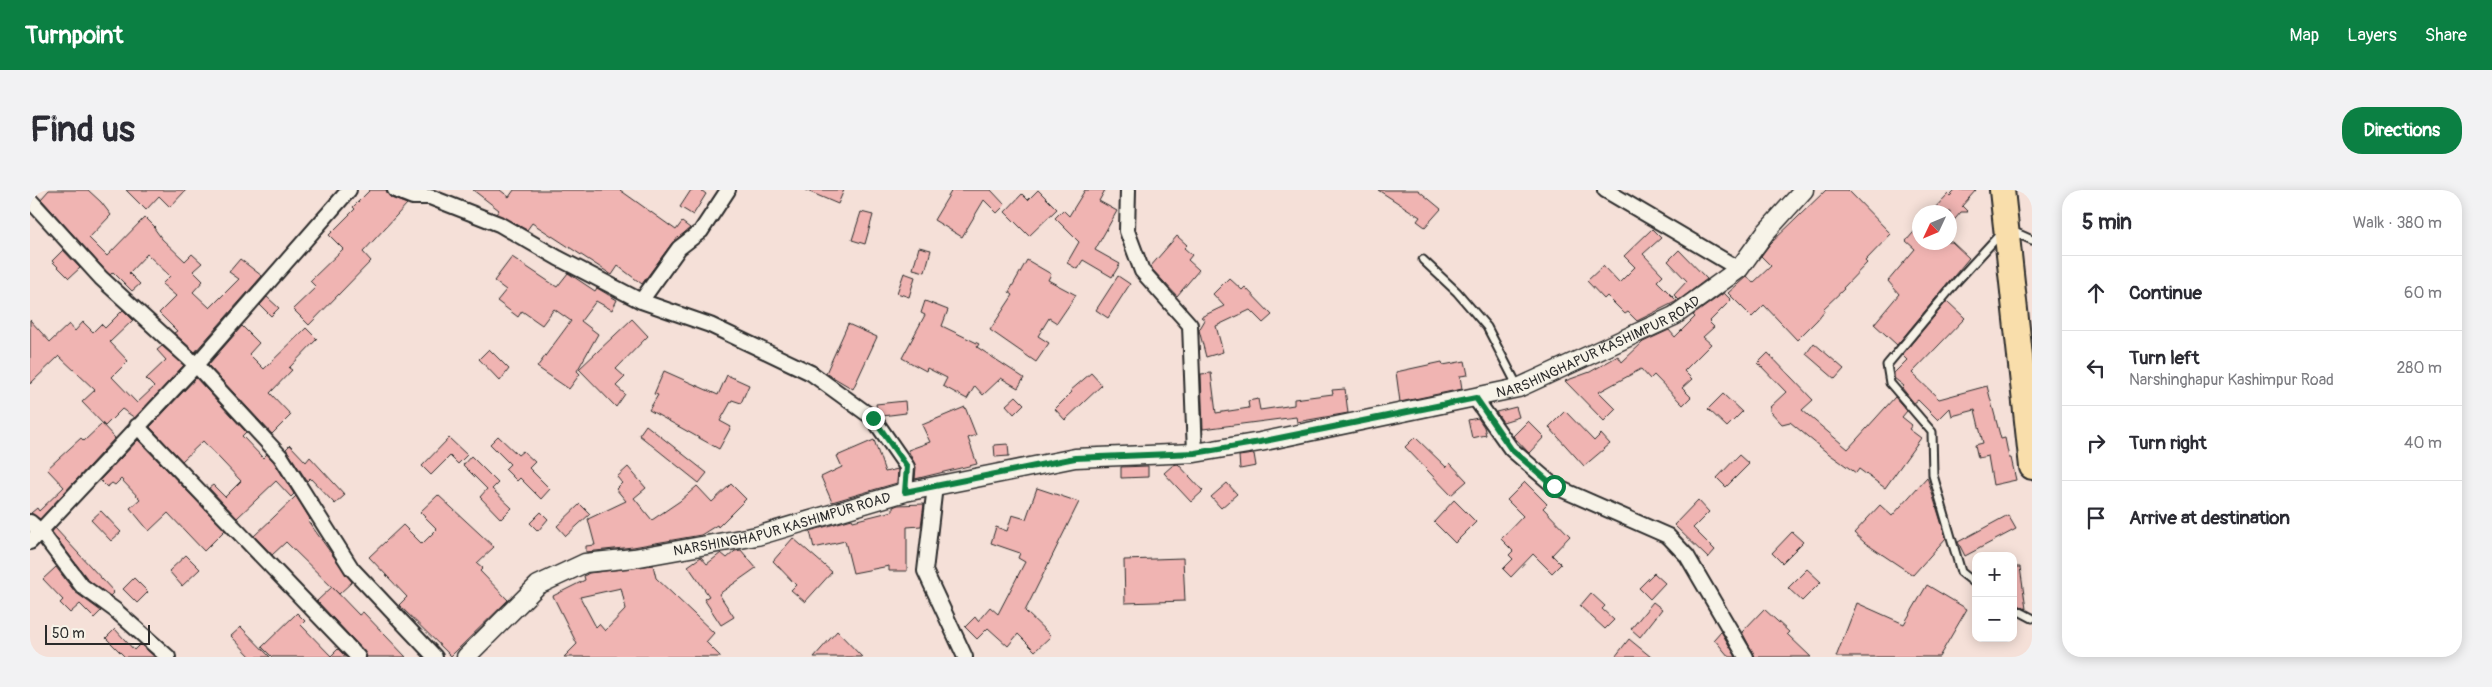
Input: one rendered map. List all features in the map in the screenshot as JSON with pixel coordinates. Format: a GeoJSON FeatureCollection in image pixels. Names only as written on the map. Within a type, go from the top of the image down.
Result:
{"type":"FeatureCollection","features":[{"type":"Feature","properties":{"kind":"highway"},"geometry":{"type":"LineString","coordinates":[[2002,190],[2032,467]]}},
{"type":"Feature","properties":{"kind":"street"},"geometry":{"type":"LineString","coordinates":[[30,542],[196,365],[349,190]]}},
{"type":"Feature","properties":{"kind":"street"},"geometry":{"type":"LineString","coordinates":[[395,190],[413,197],[430,197],[499,224],[558,258],[641,300],[710,325],[811,373],[873,418],[907,467],[905,492]]}},
{"type":"Feature","properties":{"kind":"street"},"geometry":{"type":"LineString","coordinates":[[641,300],[679,248],[701,231],[728,190]]}},
{"type":"Feature","properties":{"kind":"street"},"geometry":{"type":"LineString","coordinates":[[1128,190],[1127,231],[1142,271],[1190,325],[1195,453]]}},
{"type":"Feature","properties":{"kind":"street"},"geometry":{"type":"LineString","coordinates":[[1605,190],[1739,269]]}},
{"type":"Feature","properties":{"kind":"street","name":"NARSHINGHAPUR KASHIMPUR ROAD"},"geometry":{"type":"LineString","coordinates":[[466,657],[538,585],[585,563],[634,558],[757,536],[905,492],[1075,458],[1195,453],[1260,442],[1518,388],[1674,316],[1739,269],[1765,233],[1804,190]]}},
{"type":"Feature","properties":{"kind":"street"},"geometry":{"type":"LineString","coordinates":[[30,200],[101,278],[196,365],[281,457],[352,569],[435,657]]}},
{"type":"Feature","properties":{"kind":"street"},"geometry":{"type":"LineString","coordinates":[[1476,398],[1511,449],[1554,486],[1668,536],[1687,556],[1746,657]]}},
{"type":"Feature","properties":{"kind":"street"},"geometry":{"type":"LineString","coordinates":[[137,426],[358,657]]}},
{"type":"Feature","properties":{"kind":"street"},"geometry":{"type":"LineString","coordinates":[[935,486],[925,571],[965,657]]}},
{"type":"Feature","properties":{"kind":"street"},"geometry":{"type":"LineString","coordinates":[[30,522],[41,532],[82,586],[115,610],[168,657]]}},
{"type":"Feature","properties":{"kind":"lane"},"geometry":{"type":"LineString","coordinates":[[1972,581],[1961,572],[1933,475],[1932,432],[1890,382],[1887,365],[1958,280],[2006,228],[2032,240]]}},
{"type":"Feature","properties":{"kind":"lane"},"geometry":{"type":"LineString","coordinates":[[1423,260],[1457,292],[1487,327],[1518,388]]}},
{"type":"Feature","properties":{"kind":"lane"},"geometry":{"type":"LineString","coordinates":[[2017,610],[2032,618]]}},
{"type":"Feature","properties":{"kind":"building"},"geometry":{"type":"Polygon","coordinates":[[[49,190],[88,190],[101,202],[111,215],[89,238],[107,256],[145,217],[155,227],[162,239],[185,261],[192,254],[202,263],[193,271],[203,281],[193,292],[210,308],[239,279],[229,272],[240,259],[262,276],[195,352],[174,333],[177,331],[159,313],[176,296],[162,284],[170,276],[147,254],[129,273],[140,284],[132,291],[113,272],[110,275],[107,272],[41,199],[49,190]]]}},
{"type":"Feature","properties":{"kind":"building"},"geometry":{"type":"Polygon","coordinates":[[[126,190],[186,190],[170,207],[159,196],[146,210],[126,190]]]}},
{"type":"Feature","properties":{"kind":"building"},"geometry":{"type":"Polygon","coordinates":[[[370,190],[386,190],[391,198],[407,204],[363,252],[371,261],[309,325],[293,309],[316,287],[310,281],[343,249],[329,235],[355,209],[353,207],[370,190]]]}},
{"type":"Feature","properties":{"kind":"building"},"geometry":{"type":"Polygon","coordinates":[[[473,190],[500,190],[509,197],[514,190],[620,190],[676,230],[682,222],[690,228],[672,243],[642,284],[618,266],[612,275],[532,223],[527,230],[496,214],[499,210],[473,190]]]}},
{"type":"Feature","properties":{"kind":"building"},"geometry":{"type":"Polygon","coordinates":[[[691,190],[701,190],[706,194],[693,215],[680,207],[691,190]]]}},
{"type":"Feature","properties":{"kind":"building"},"geometry":{"type":"Polygon","coordinates":[[[805,190],[844,190],[838,204],[805,190]]]}},
{"type":"Feature","properties":{"kind":"building"},"geometry":{"type":"Polygon","coordinates":[[[952,190],[991,190],[1005,205],[997,213],[984,200],[962,237],[934,220],[952,190]]]}},
{"type":"Feature","properties":{"kind":"building"},"geometry":{"type":"Polygon","coordinates":[[[1038,190],[1057,209],[1029,236],[1005,212],[1022,194],[1028,200],[1038,190]]]}},
{"type":"Feature","properties":{"kind":"building"},"geometry":{"type":"Polygon","coordinates":[[[1085,190],[1105,190],[1099,201],[1117,211],[1095,250],[1120,264],[1112,277],[1083,260],[1077,269],[1067,263],[1079,242],[1055,218],[1063,210],[1069,216],[1085,190]]]}},
{"type":"Feature","properties":{"kind":"building"},"geometry":{"type":"Polygon","coordinates":[[[1378,190],[1418,190],[1441,209],[1425,227],[1417,221],[1420,217],[1378,190]]]}},
{"type":"Feature","properties":{"kind":"building"},"geometry":{"type":"Polygon","coordinates":[[[1826,190],[1848,190],[1891,234],[1865,261],[1867,263],[1844,289],[1823,309],[1825,310],[1817,320],[1797,340],[1764,305],[1752,317],[1728,293],[1747,276],[1753,283],[1771,266],[1761,256],[1770,244],[1826,190]]]}},
{"type":"Feature","properties":{"kind":"building"},"geometry":{"type":"Polygon","coordinates":[[[1956,190],[1976,190],[1962,206],[1968,212],[1961,212],[1957,217],[1957,205],[1938,205],[1948,194],[1950,196],[1956,190]]]}},
{"type":"Feature","properties":{"kind":"building"},"geometry":{"type":"Polygon","coordinates":[[[861,212],[873,215],[865,244],[852,240],[861,212]]]}},
{"type":"Feature","properties":{"kind":"building"},"geometry":{"type":"Polygon","coordinates":[[[1652,229],[1661,238],[1643,254],[1663,275],[1657,281],[1677,301],[1637,321],[1628,312],[1625,314],[1607,296],[1604,299],[1587,281],[1603,266],[1619,283],[1635,267],[1624,256],[1652,229]]]}},
{"type":"Feature","properties":{"kind":"building"},"geometry":{"type":"Polygon","coordinates":[[[1912,234],[1912,246],[1906,241],[1912,234]]]}},
{"type":"Feature","properties":{"kind":"building"},"geometry":{"type":"Polygon","coordinates":[[[1177,236],[1187,245],[1184,248],[1192,255],[1188,260],[1199,270],[1177,296],[1150,267],[1177,236]]]}},
{"type":"Feature","properties":{"kind":"building"},"geometry":{"type":"Polygon","coordinates":[[[919,247],[931,250],[925,272],[913,269],[919,247]]]}},
{"type":"Feature","properties":{"kind":"building"},"geometry":{"type":"Polygon","coordinates":[[[1957,247],[1969,258],[1897,345],[1874,324],[1899,294],[1888,281],[1914,250],[1957,250],[1957,247]]]}},
{"type":"Feature","properties":{"kind":"building"},"geometry":{"type":"Polygon","coordinates":[[[63,250],[80,268],[69,278],[52,261],[63,250]]]}},
{"type":"Feature","properties":{"kind":"building"},"geometry":{"type":"Polygon","coordinates":[[[1679,250],[1707,279],[1679,300],[1674,295],[1687,281],[1668,261],[1679,250]]]}},
{"type":"Feature","properties":{"kind":"building"},"geometry":{"type":"Polygon","coordinates":[[[512,257],[557,287],[568,273],[595,291],[597,288],[617,300],[612,310],[596,301],[581,321],[598,334],[577,371],[580,374],[569,389],[537,367],[571,321],[554,309],[542,325],[522,311],[518,317],[497,301],[506,290],[494,281],[512,257]]]}},
{"type":"Feature","properties":{"kind":"building"},"geometry":{"type":"Polygon","coordinates":[[[1027,260],[1051,274],[1048,280],[1076,295],[1057,323],[1049,318],[1038,336],[1049,343],[1036,362],[990,330],[1013,295],[1009,292],[1027,260]]]}},
{"type":"Feature","properties":{"kind":"building"},"geometry":{"type":"Polygon","coordinates":[[[904,273],[915,277],[909,297],[897,293],[904,273]]]}},
{"type":"Feature","properties":{"kind":"building"},"geometry":{"type":"Polygon","coordinates":[[[1118,276],[1130,284],[1108,318],[1096,310],[1118,276]]]}},
{"type":"Feature","properties":{"kind":"building"},"geometry":{"type":"Polygon","coordinates":[[[1229,278],[1242,290],[1245,287],[1272,315],[1263,323],[1250,310],[1216,326],[1223,352],[1206,357],[1199,330],[1205,320],[1201,317],[1224,306],[1213,294],[1229,278]]]}},
{"type":"Feature","properties":{"kind":"building"},"geometry":{"type":"Polygon","coordinates":[[[1724,293],[1731,300],[1709,322],[1714,327],[1703,337],[1711,344],[1684,371],[1692,379],[1682,388],[1691,397],[1683,405],[1654,375],[1650,379],[1641,369],[1599,392],[1616,409],[1604,421],[1565,381],[1590,372],[1618,356],[1622,362],[1643,342],[1669,330],[1675,337],[1695,317],[1693,315],[1724,293]]]}},
{"type":"Feature","properties":{"kind":"building"},"geometry":{"type":"Polygon","coordinates":[[[267,297],[279,308],[271,316],[260,305],[267,297]]]}},
{"type":"Feature","properties":{"kind":"building"},"geometry":{"type":"Polygon","coordinates":[[[925,301],[948,310],[942,326],[979,344],[977,347],[1024,378],[1018,388],[1001,378],[983,395],[975,386],[967,399],[943,386],[947,378],[927,368],[926,371],[902,358],[925,315],[921,313],[925,301]]]}},
{"type":"Feature","properties":{"kind":"building"},"geometry":{"type":"Polygon","coordinates":[[[1947,301],[1965,318],[1912,373],[1939,399],[1987,386],[2001,439],[2005,438],[2016,480],[1993,485],[1988,456],[1978,458],[1975,445],[1983,443],[1975,410],[1952,416],[1950,408],[1938,420],[1918,400],[1914,403],[1902,388],[1904,386],[1894,378],[1894,373],[1907,360],[1902,355],[1947,301]]]}},
{"type":"Feature","properties":{"kind":"building"},"geometry":{"type":"Polygon","coordinates":[[[123,310],[133,320],[110,342],[128,361],[112,377],[137,403],[154,387],[146,379],[166,360],[157,350],[162,346],[184,365],[135,418],[122,409],[105,426],[82,402],[95,390],[59,356],[30,384],[30,320],[50,342],[69,324],[75,331],[83,322],[93,332],[101,324],[105,328],[123,310]]]}},
{"type":"Feature","properties":{"kind":"building"},"geometry":{"type":"Polygon","coordinates":[[[632,319],[648,336],[616,369],[625,377],[616,386],[625,394],[616,407],[579,369],[632,319]]]}},
{"type":"Feature","properties":{"kind":"building"},"geometry":{"type":"Polygon","coordinates":[[[848,324],[877,337],[853,389],[826,373],[848,324]]]}},
{"type":"Feature","properties":{"kind":"building"},"geometry":{"type":"Polygon","coordinates":[[[242,326],[259,343],[249,354],[264,369],[306,328],[317,339],[289,368],[292,370],[270,393],[291,415],[272,434],[208,365],[242,326]]]}},
{"type":"Feature","properties":{"kind":"building"},"geometry":{"type":"Polygon","coordinates":[[[1814,343],[1844,369],[1835,379],[1806,354],[1814,343]]]}},
{"type":"Feature","properties":{"kind":"building"},"geometry":{"type":"Polygon","coordinates":[[[489,349],[509,369],[500,381],[479,359],[489,349]]]}},
{"type":"Feature","properties":{"kind":"building"},"geometry":{"type":"Polygon","coordinates":[[[1768,353],[1813,400],[1802,410],[1848,449],[1895,397],[1907,411],[1902,417],[1912,425],[1909,429],[1921,438],[1885,488],[1859,469],[1856,473],[1825,451],[1790,422],[1782,424],[1770,411],[1770,407],[1786,392],[1758,363],[1768,353]]]}},
{"type":"Feature","properties":{"kind":"building"},"geometry":{"type":"Polygon","coordinates":[[[1465,361],[1468,375],[1460,376],[1462,389],[1400,402],[1396,372],[1442,362],[1443,365],[1465,361]]]}},
{"type":"Feature","properties":{"kind":"building"},"geometry":{"type":"Polygon","coordinates":[[[664,371],[718,395],[727,375],[749,385],[741,403],[732,400],[720,421],[731,427],[719,449],[649,410],[658,395],[654,394],[664,371]]]}},
{"type":"Feature","properties":{"kind":"building"},"geometry":{"type":"Polygon","coordinates":[[[1091,373],[1102,385],[1065,420],[1055,409],[1072,392],[1070,391],[1091,373]]]}},
{"type":"Feature","properties":{"kind":"building"},"geometry":{"type":"Polygon","coordinates":[[[1211,373],[1216,413],[1249,408],[1248,401],[1258,399],[1260,410],[1294,405],[1294,399],[1333,394],[1332,390],[1345,389],[1348,413],[1297,422],[1296,417],[1203,429],[1201,374],[1211,373]]]}},
{"type":"Feature","properties":{"kind":"building"},"geometry":{"type":"Polygon","coordinates":[[[196,378],[246,432],[242,436],[263,458],[267,454],[274,462],[294,494],[291,497],[276,481],[237,518],[209,488],[213,485],[225,497],[241,481],[203,441],[182,461],[150,427],[196,378]]]}},
{"type":"Feature","properties":{"kind":"building"},"geometry":{"type":"Polygon","coordinates":[[[1723,394],[1742,412],[1727,427],[1708,409],[1723,394]]]}},
{"type":"Feature","properties":{"kind":"building"},"geometry":{"type":"Polygon","coordinates":[[[1016,396],[1024,404],[1014,414],[1006,405],[1016,396]]]}},
{"type":"Feature","properties":{"kind":"building"},"geometry":{"type":"Polygon","coordinates":[[[905,401],[906,413],[882,416],[877,410],[876,404],[905,401]]]}},
{"type":"Feature","properties":{"kind":"building"},"geometry":{"type":"Polygon","coordinates":[[[965,407],[976,435],[968,438],[977,464],[915,479],[916,467],[908,450],[930,442],[922,425],[965,407]]]}},
{"type":"Feature","properties":{"kind":"building"},"geometry":{"type":"Polygon","coordinates":[[[1516,407],[1519,417],[1503,422],[1496,412],[1516,407]]]}},
{"type":"Feature","properties":{"kind":"building"},"geometry":{"type":"Polygon","coordinates":[[[1565,411],[1594,441],[1601,434],[1610,444],[1584,466],[1549,427],[1565,411]]]}},
{"type":"Feature","properties":{"kind":"building"},"geometry":{"type":"Polygon","coordinates":[[[1478,418],[1484,427],[1486,435],[1472,438],[1468,420],[1478,418]]]}},
{"type":"Feature","properties":{"kind":"building"},"geometry":{"type":"Polygon","coordinates":[[[1528,421],[1544,437],[1529,453],[1513,436],[1528,421]]]}},
{"type":"Feature","properties":{"kind":"building"},"geometry":{"type":"Polygon","coordinates":[[[102,424],[115,438],[40,519],[31,513],[37,508],[39,511],[64,487],[47,469],[81,438],[84,441],[102,424]]]}},
{"type":"Feature","properties":{"kind":"building"},"geometry":{"type":"Polygon","coordinates":[[[646,425],[707,473],[699,483],[639,435],[646,425]]]}},
{"type":"Feature","properties":{"kind":"building"},"geometry":{"type":"Polygon","coordinates":[[[498,436],[518,455],[523,451],[535,462],[529,468],[550,489],[541,499],[520,478],[517,481],[505,469],[510,464],[490,444],[498,436]]]}},
{"type":"Feature","properties":{"kind":"building"},"geometry":{"type":"Polygon","coordinates":[[[1415,437],[1446,467],[1450,463],[1467,481],[1451,495],[1405,447],[1415,437]]]}},
{"type":"Feature","properties":{"kind":"building"},"geometry":{"type":"Polygon","coordinates":[[[449,438],[467,455],[458,464],[450,456],[431,475],[422,466],[449,438]]]}},
{"type":"Feature","properties":{"kind":"building"},"geometry":{"type":"Polygon","coordinates":[[[138,440],[225,530],[204,551],[168,513],[149,531],[130,508],[140,499],[121,479],[115,485],[112,483],[107,487],[100,480],[138,440]]]}},
{"type":"Feature","properties":{"kind":"building"},"geometry":{"type":"Polygon","coordinates":[[[874,440],[885,472],[898,469],[897,483],[832,502],[821,477],[842,467],[837,456],[874,440]]]}},
{"type":"Feature","properties":{"kind":"building"},"geometry":{"type":"Polygon","coordinates":[[[1008,444],[1009,456],[995,457],[994,445],[1008,444]]]}},
{"type":"Feature","properties":{"kind":"building"},"geometry":{"type":"Polygon","coordinates":[[[290,445],[306,462],[310,457],[345,495],[335,504],[310,478],[307,481],[286,449],[290,445]]]}},
{"type":"Feature","properties":{"kind":"building"},"geometry":{"type":"Polygon","coordinates":[[[1254,454],[1256,466],[1240,469],[1239,456],[1254,454]]]}},
{"type":"Feature","properties":{"kind":"building"},"geometry":{"type":"Polygon","coordinates":[[[1739,455],[1749,464],[1726,487],[1717,478],[1739,455]]]}},
{"type":"Feature","properties":{"kind":"building"},"geometry":{"type":"Polygon","coordinates":[[[471,456],[498,483],[492,489],[512,508],[501,519],[480,497],[487,489],[463,465],[471,456]]]}},
{"type":"Feature","properties":{"kind":"building"},"geometry":{"type":"Polygon","coordinates":[[[1178,464],[1203,491],[1191,502],[1164,473],[1173,465],[1178,464]]]}},
{"type":"Feature","properties":{"kind":"building"},"geometry":{"type":"Polygon","coordinates":[[[1148,466],[1148,477],[1121,478],[1121,467],[1148,466]]]}},
{"type":"Feature","properties":{"kind":"building"},"geometry":{"type":"Polygon","coordinates":[[[628,467],[646,488],[634,498],[652,520],[680,501],[697,486],[712,502],[731,484],[746,499],[718,527],[717,525],[701,535],[633,547],[586,552],[586,546],[595,545],[588,519],[626,501],[616,489],[622,483],[617,477],[628,467]]]}},
{"type":"Feature","properties":{"kind":"building"},"geometry":{"type":"Polygon","coordinates":[[[1927,477],[1946,538],[1913,575],[1865,543],[1854,533],[1880,505],[1892,516],[1927,477]]]}},
{"type":"Feature","properties":{"kind":"building"},"geometry":{"type":"Polygon","coordinates":[[[1525,482],[1547,504],[1543,508],[1570,536],[1552,555],[1561,564],[1552,573],[1533,554],[1511,577],[1503,569],[1513,559],[1509,555],[1513,551],[1501,539],[1523,516],[1507,500],[1525,482]]]}},
{"type":"Feature","properties":{"kind":"building"},"geometry":{"type":"Polygon","coordinates":[[[1227,483],[1237,494],[1221,508],[1211,497],[1227,483]]]}},
{"type":"Feature","properties":{"kind":"building"},"geometry":{"type":"Polygon","coordinates":[[[1037,488],[1079,502],[1025,611],[1051,636],[1035,651],[1018,634],[1008,646],[988,628],[977,639],[965,627],[975,617],[978,621],[990,607],[998,614],[1025,562],[1018,558],[1020,553],[991,543],[996,527],[1007,531],[1012,515],[1026,519],[1037,488]]]}},
{"type":"Feature","properties":{"kind":"building"},"geometry":{"type":"Polygon","coordinates":[[[438,495],[494,547],[477,563],[483,568],[480,571],[508,600],[451,656],[399,605],[407,597],[369,557],[403,525],[422,544],[437,529],[420,512],[438,495]]]}},
{"type":"Feature","properties":{"kind":"building"},"geometry":{"type":"Polygon","coordinates":[[[296,496],[310,519],[308,521],[352,582],[339,594],[286,542],[272,555],[254,536],[296,496]]]}},
{"type":"Feature","properties":{"kind":"building"},"geometry":{"type":"Polygon","coordinates":[[[1454,500],[1476,522],[1455,543],[1434,522],[1454,500]]]}},
{"type":"Feature","properties":{"kind":"building"},"geometry":{"type":"Polygon","coordinates":[[[1698,500],[1709,512],[1693,528],[1715,550],[1708,558],[1674,525],[1698,500]]]}},
{"type":"Feature","properties":{"kind":"building"},"geometry":{"type":"Polygon","coordinates":[[[580,504],[590,514],[566,536],[557,526],[580,504]]]}},
{"type":"Feature","properties":{"kind":"building"},"geometry":{"type":"Polygon","coordinates":[[[924,504],[921,526],[907,527],[907,571],[889,571],[889,566],[853,573],[845,541],[814,548],[810,531],[852,519],[853,521],[893,511],[893,507],[898,505],[924,504]]]}},
{"type":"Feature","properties":{"kind":"building"},"geometry":{"type":"Polygon","coordinates":[[[101,511],[121,532],[111,541],[91,520],[101,511]]]}},
{"type":"Feature","properties":{"kind":"building"},"geometry":{"type":"Polygon","coordinates":[[[541,512],[548,519],[538,531],[530,523],[541,512]]]}},
{"type":"Feature","properties":{"kind":"building"},"geometry":{"type":"Polygon","coordinates":[[[2008,515],[2016,529],[1965,556],[1958,542],[2008,515]]]}},
{"type":"Feature","properties":{"kind":"building"},"geometry":{"type":"Polygon","coordinates":[[[55,528],[114,592],[110,596],[88,580],[52,532],[55,528]]]}},
{"type":"Feature","properties":{"kind":"building"},"geometry":{"type":"Polygon","coordinates":[[[1792,532],[1803,542],[1782,563],[1772,553],[1792,532]]]}},
{"type":"Feature","properties":{"kind":"building"},"geometry":{"type":"Polygon","coordinates":[[[793,538],[832,572],[805,602],[791,590],[796,585],[773,561],[793,538]]]}},
{"type":"Feature","properties":{"kind":"building"},"geometry":{"type":"Polygon","coordinates":[[[741,550],[756,568],[719,594],[734,617],[721,625],[704,599],[709,596],[688,566],[701,557],[707,564],[721,553],[727,558],[735,551],[741,550]]]}},
{"type":"Feature","properties":{"kind":"building"},"geometry":{"type":"Polygon","coordinates":[[[186,555],[200,569],[182,586],[169,571],[186,555]]]}},
{"type":"Feature","properties":{"kind":"building"},"geometry":{"type":"Polygon","coordinates":[[[1183,558],[1185,601],[1125,603],[1124,560],[1183,558]]]}},
{"type":"Feature","properties":{"kind":"building"},"geometry":{"type":"Polygon","coordinates":[[[653,565],[656,578],[714,633],[706,642],[721,657],[564,657],[577,644],[553,596],[585,580],[584,576],[589,573],[653,565]],[[621,588],[580,597],[596,627],[599,624],[605,631],[626,609],[621,588]]]}},
{"type":"Feature","properties":{"kind":"building"},"geometry":{"type":"Polygon","coordinates":[[[56,567],[75,592],[101,611],[94,618],[80,604],[70,613],[60,603],[63,600],[43,579],[56,567]]]}},
{"type":"Feature","properties":{"kind":"building"},"geometry":{"type":"Polygon","coordinates":[[[2017,567],[2020,567],[2026,609],[2017,604],[2017,567]]]}},
{"type":"Feature","properties":{"kind":"building"},"geometry":{"type":"Polygon","coordinates":[[[1807,569],[1821,582],[1802,601],[1788,588],[1807,569]]]}},
{"type":"Feature","properties":{"kind":"building"},"geometry":{"type":"Polygon","coordinates":[[[1654,573],[1665,583],[1650,599],[1639,588],[1654,573]]]}},
{"type":"Feature","properties":{"kind":"building"},"geometry":{"type":"Polygon","coordinates":[[[134,578],[148,592],[137,603],[123,589],[134,578]]]}},
{"type":"Feature","properties":{"kind":"building"},"geometry":{"type":"Polygon","coordinates":[[[1927,585],[1967,609],[1939,657],[1836,657],[1857,603],[1904,624],[1927,585]]]}},
{"type":"Feature","properties":{"kind":"building"},"geometry":{"type":"Polygon","coordinates":[[[332,587],[359,615],[363,612],[406,657],[367,657],[364,651],[317,601],[332,587]]]}},
{"type":"Feature","properties":{"kind":"building"},"geometry":{"type":"Polygon","coordinates":[[[1591,593],[1605,606],[1602,609],[1614,620],[1605,629],[1580,606],[1591,593]]]}},
{"type":"Feature","properties":{"kind":"building"},"geometry":{"type":"Polygon","coordinates":[[[1653,602],[1662,609],[1640,637],[1631,629],[1653,602]]]}},
{"type":"Feature","properties":{"kind":"building"},"geometry":{"type":"Polygon","coordinates":[[[1764,609],[1789,632],[1787,634],[1811,657],[1755,657],[1742,632],[1764,609]]]}},
{"type":"Feature","properties":{"kind":"building"},"geometry":{"type":"Polygon","coordinates":[[[297,613],[305,621],[301,625],[331,656],[338,649],[346,657],[272,657],[262,647],[297,613]]]}},
{"type":"Feature","properties":{"kind":"building"},"geometry":{"type":"Polygon","coordinates":[[[241,627],[270,657],[251,657],[231,636],[241,627]]]}},
{"type":"Feature","properties":{"kind":"building"},"geometry":{"type":"Polygon","coordinates":[[[115,629],[134,650],[140,644],[155,657],[125,657],[106,638],[115,629]]]}},
{"type":"Feature","properties":{"kind":"building"},"geometry":{"type":"Polygon","coordinates":[[[837,631],[862,657],[814,657],[837,631]]]}},
{"type":"Feature","properties":{"kind":"building"},"geometry":{"type":"Polygon","coordinates":[[[1721,631],[1736,657],[1729,657],[1714,639],[1721,631]]]}},
{"type":"Feature","properties":{"kind":"building"},"geometry":{"type":"Polygon","coordinates":[[[1629,639],[1651,657],[1615,657],[1629,639]]]}},
{"type":"Feature","properties":{"kind":"route"},"geometry":{"type":"LineString","coordinates":[[873,418],[907,467],[905,492],[1075,458],[1195,453],[1260,442],[1476,398],[1511,449],[1554,486]]}}]}
